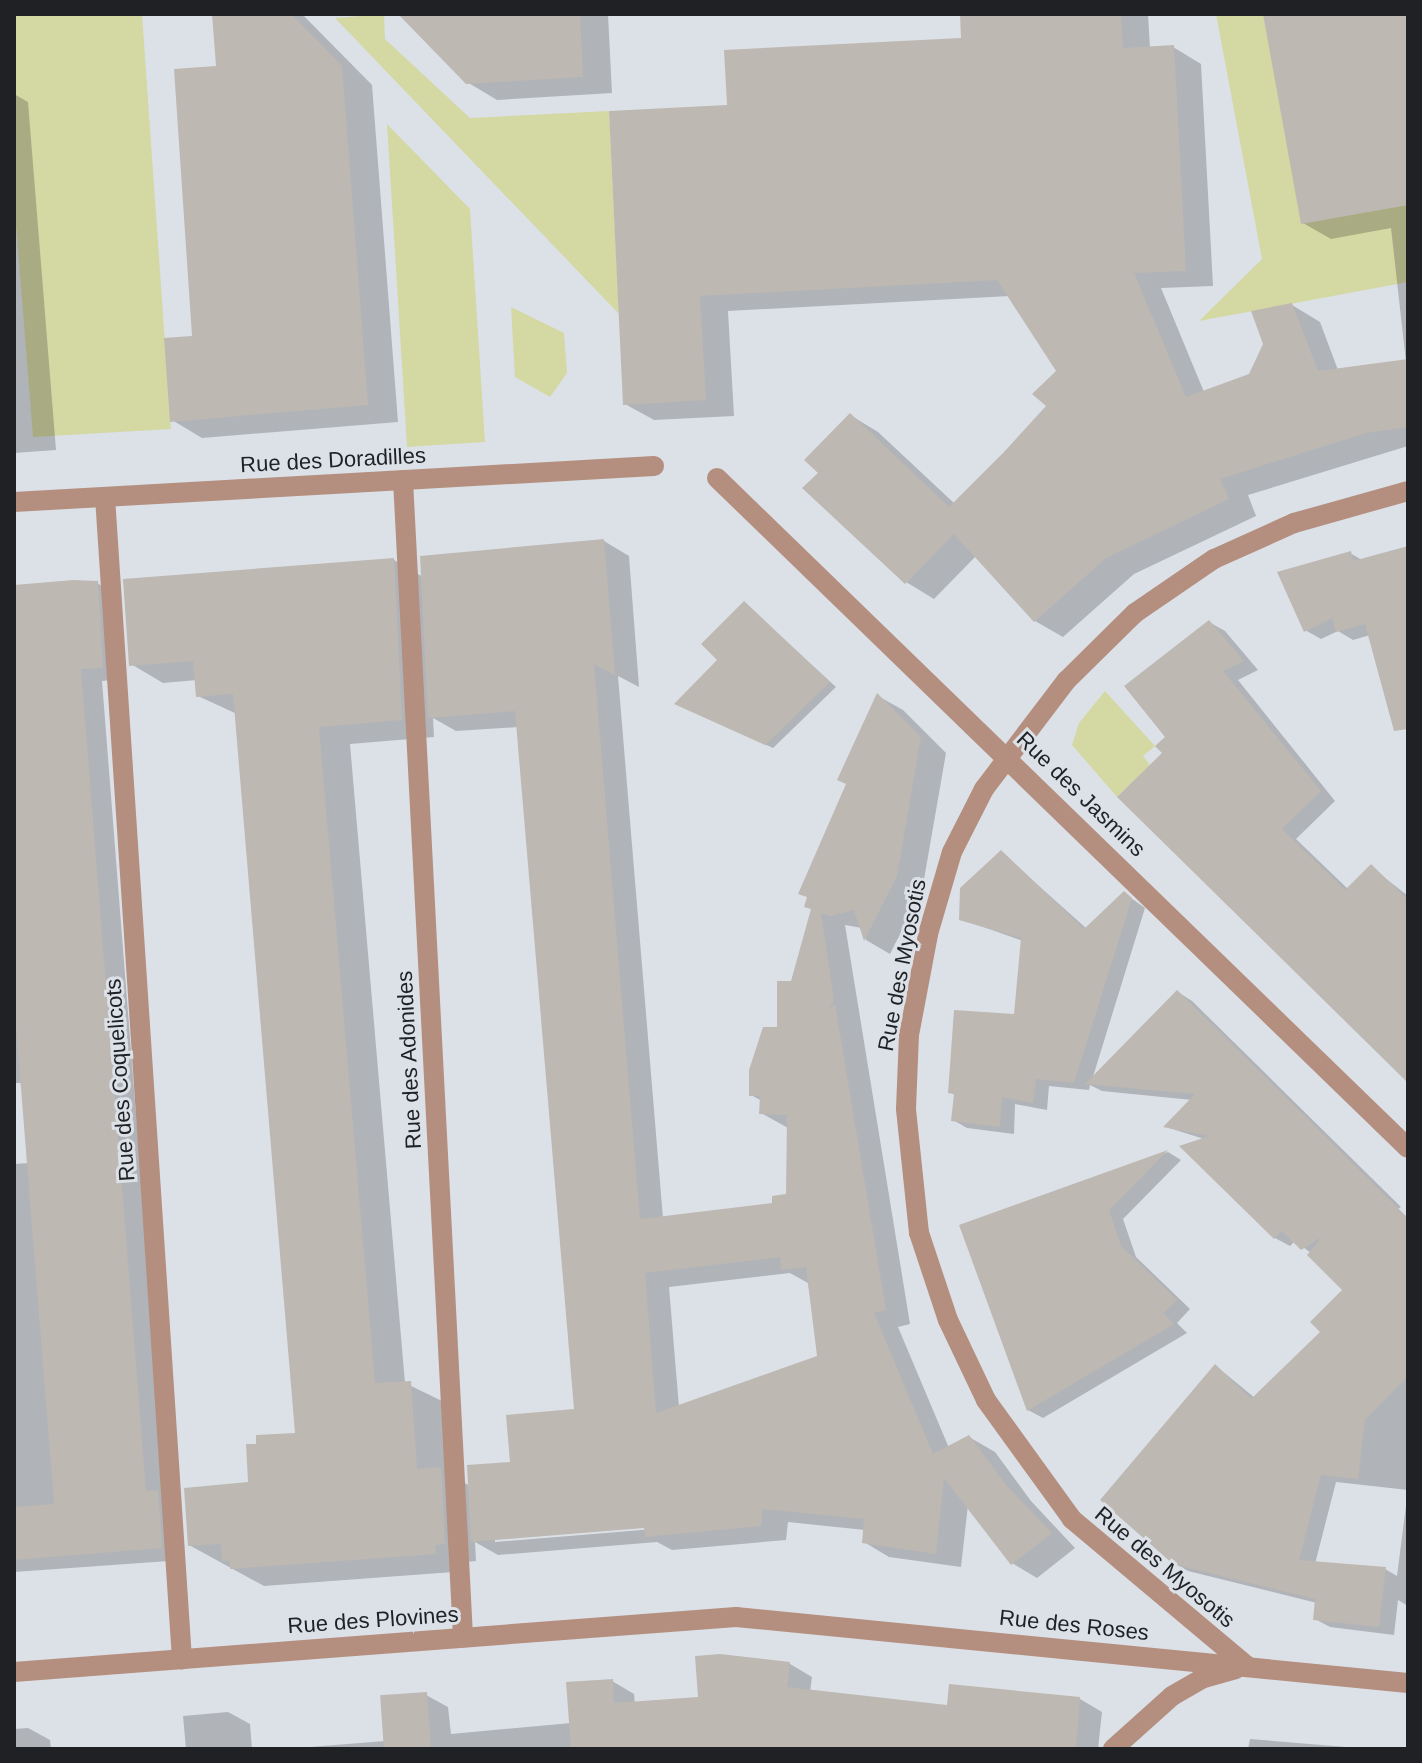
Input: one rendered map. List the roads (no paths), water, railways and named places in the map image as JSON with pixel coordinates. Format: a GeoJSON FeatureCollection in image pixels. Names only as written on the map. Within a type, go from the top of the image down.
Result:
{"type":"FeatureCollection","features":[{"type":"Feature","properties":{"kind":"street","name":"Rue des Doradilles"},"geometry":{"type":"LineString","coordinates":[[14,502],[654,466]]}},
{"type":"Feature","properties":{"kind":"street","name":"Rue des Jasmins"},"geometry":{"type":"LineString","coordinates":[[717,478],[1007,755],[1408,1148]]}},
{"type":"Feature","properties":{"kind":"street","name":"Rue des Adonides"},"geometry":{"type":"LineString","coordinates":[[403,480],[463,1637]]}},
{"type":"Feature","properties":{"kind":"street","name":"Rue des Myosotis"},"geometry":{"type":"LineString","coordinates":[[1247,1666],[1107,1553],[1039,1480],[967,1364],[919,1233],[906,1109],[917,988],[952,852],[1007,755],[1066,681],[1135,613],[1175,583],[1255,538],[1343,507],[1408,491]]}},
{"type":"Feature","properties":{"kind":"street","name":"Rue des Coquelicots"},"geometry":{"type":"LineString","coordinates":[[105,497],[182,1659]]}},
{"type":"Feature","properties":{"kind":"street","name":"Rue des Plovines"},"geometry":{"type":"LineString","coordinates":[[14,1672],[736,1617]]}},
{"type":"Feature","properties":{"kind":"street","name":"Rue des Roses"},"geometry":{"type":"LineString","coordinates":[[736,1617],[1408,1683]]}},
{"type":"Feature","properties":{"kind":"street"},"geometry":{"type":"LineString","coordinates":[[1113,1749],[1172,1696],[1201,1679],[1247,1666]]}}]}
